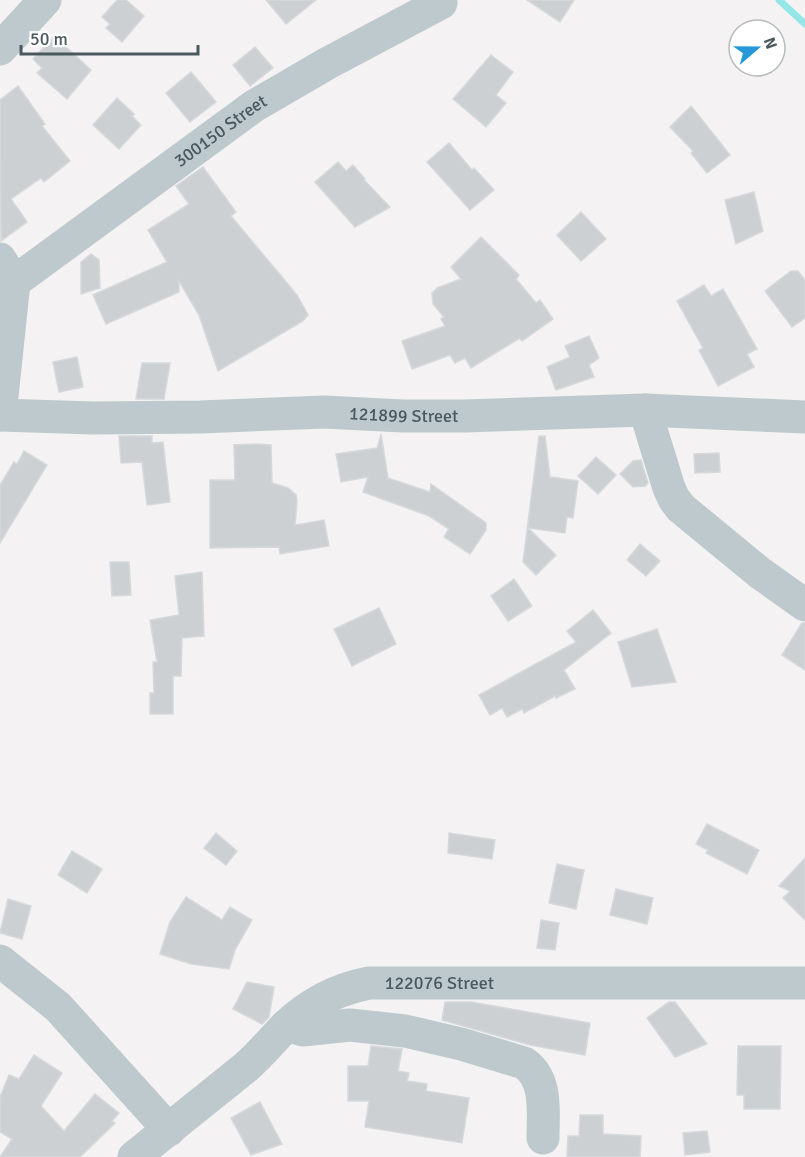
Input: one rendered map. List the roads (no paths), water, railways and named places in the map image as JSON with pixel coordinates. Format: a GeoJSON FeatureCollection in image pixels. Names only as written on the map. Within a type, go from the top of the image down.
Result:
{"type":"FeatureCollection","features":[{"type":"Feature","properties":{"kind":"street"},"geometry":{"type":"LineString","coordinates":[[0,49],[42,2]]}},
{"type":"Feature","properties":{"kind":"street","name":"300150 Street"},"geometry":{"type":"LineString","coordinates":[[7,270],[254,106],[328,63],[441,3]]}},
{"type":"Feature","properties":{"kind":"street"},"geometry":{"type":"LineString","coordinates":[[0,415],[7,270]]}},
{"type":"Feature","properties":{"kind":"street"},"geometry":{"type":"LineString","coordinates":[[645,410],[669,488],[681,508],[760,573],[805,605]]}},
{"type":"Feature","properties":{"kind":"street","name":"121899 Street"},"geometry":{"type":"LineString","coordinates":[[0,415],[189,417],[324,412],[402,417],[645,410],[805,417]]}},
{"type":"Feature","properties":{"kind":"street"},"geometry":{"type":"LineString","coordinates":[[0,961],[58,1008],[169,1130]]}},
{"type":"Feature","properties":{"kind":"street","name":"122076 Street"},"geometry":{"type":"LineString","coordinates":[[134,1157],[262,1053],[287,1025],[330,995],[345,988],[369,983],[805,983]]}},
{"type":"Feature","properties":{"kind":"street"},"geometry":{"type":"LineString","coordinates":[[287,1025],[303,1030],[350,1025],[405,1031],[461,1044],[524,1063],[531,1067],[540,1086],[543,1099],[543,1138]]}},
{"type":"Feature","properties":{"kind":"waterway"},"geometry":{"type":"LineString","coordinates":[[779,0],[805,24]]}}]}
